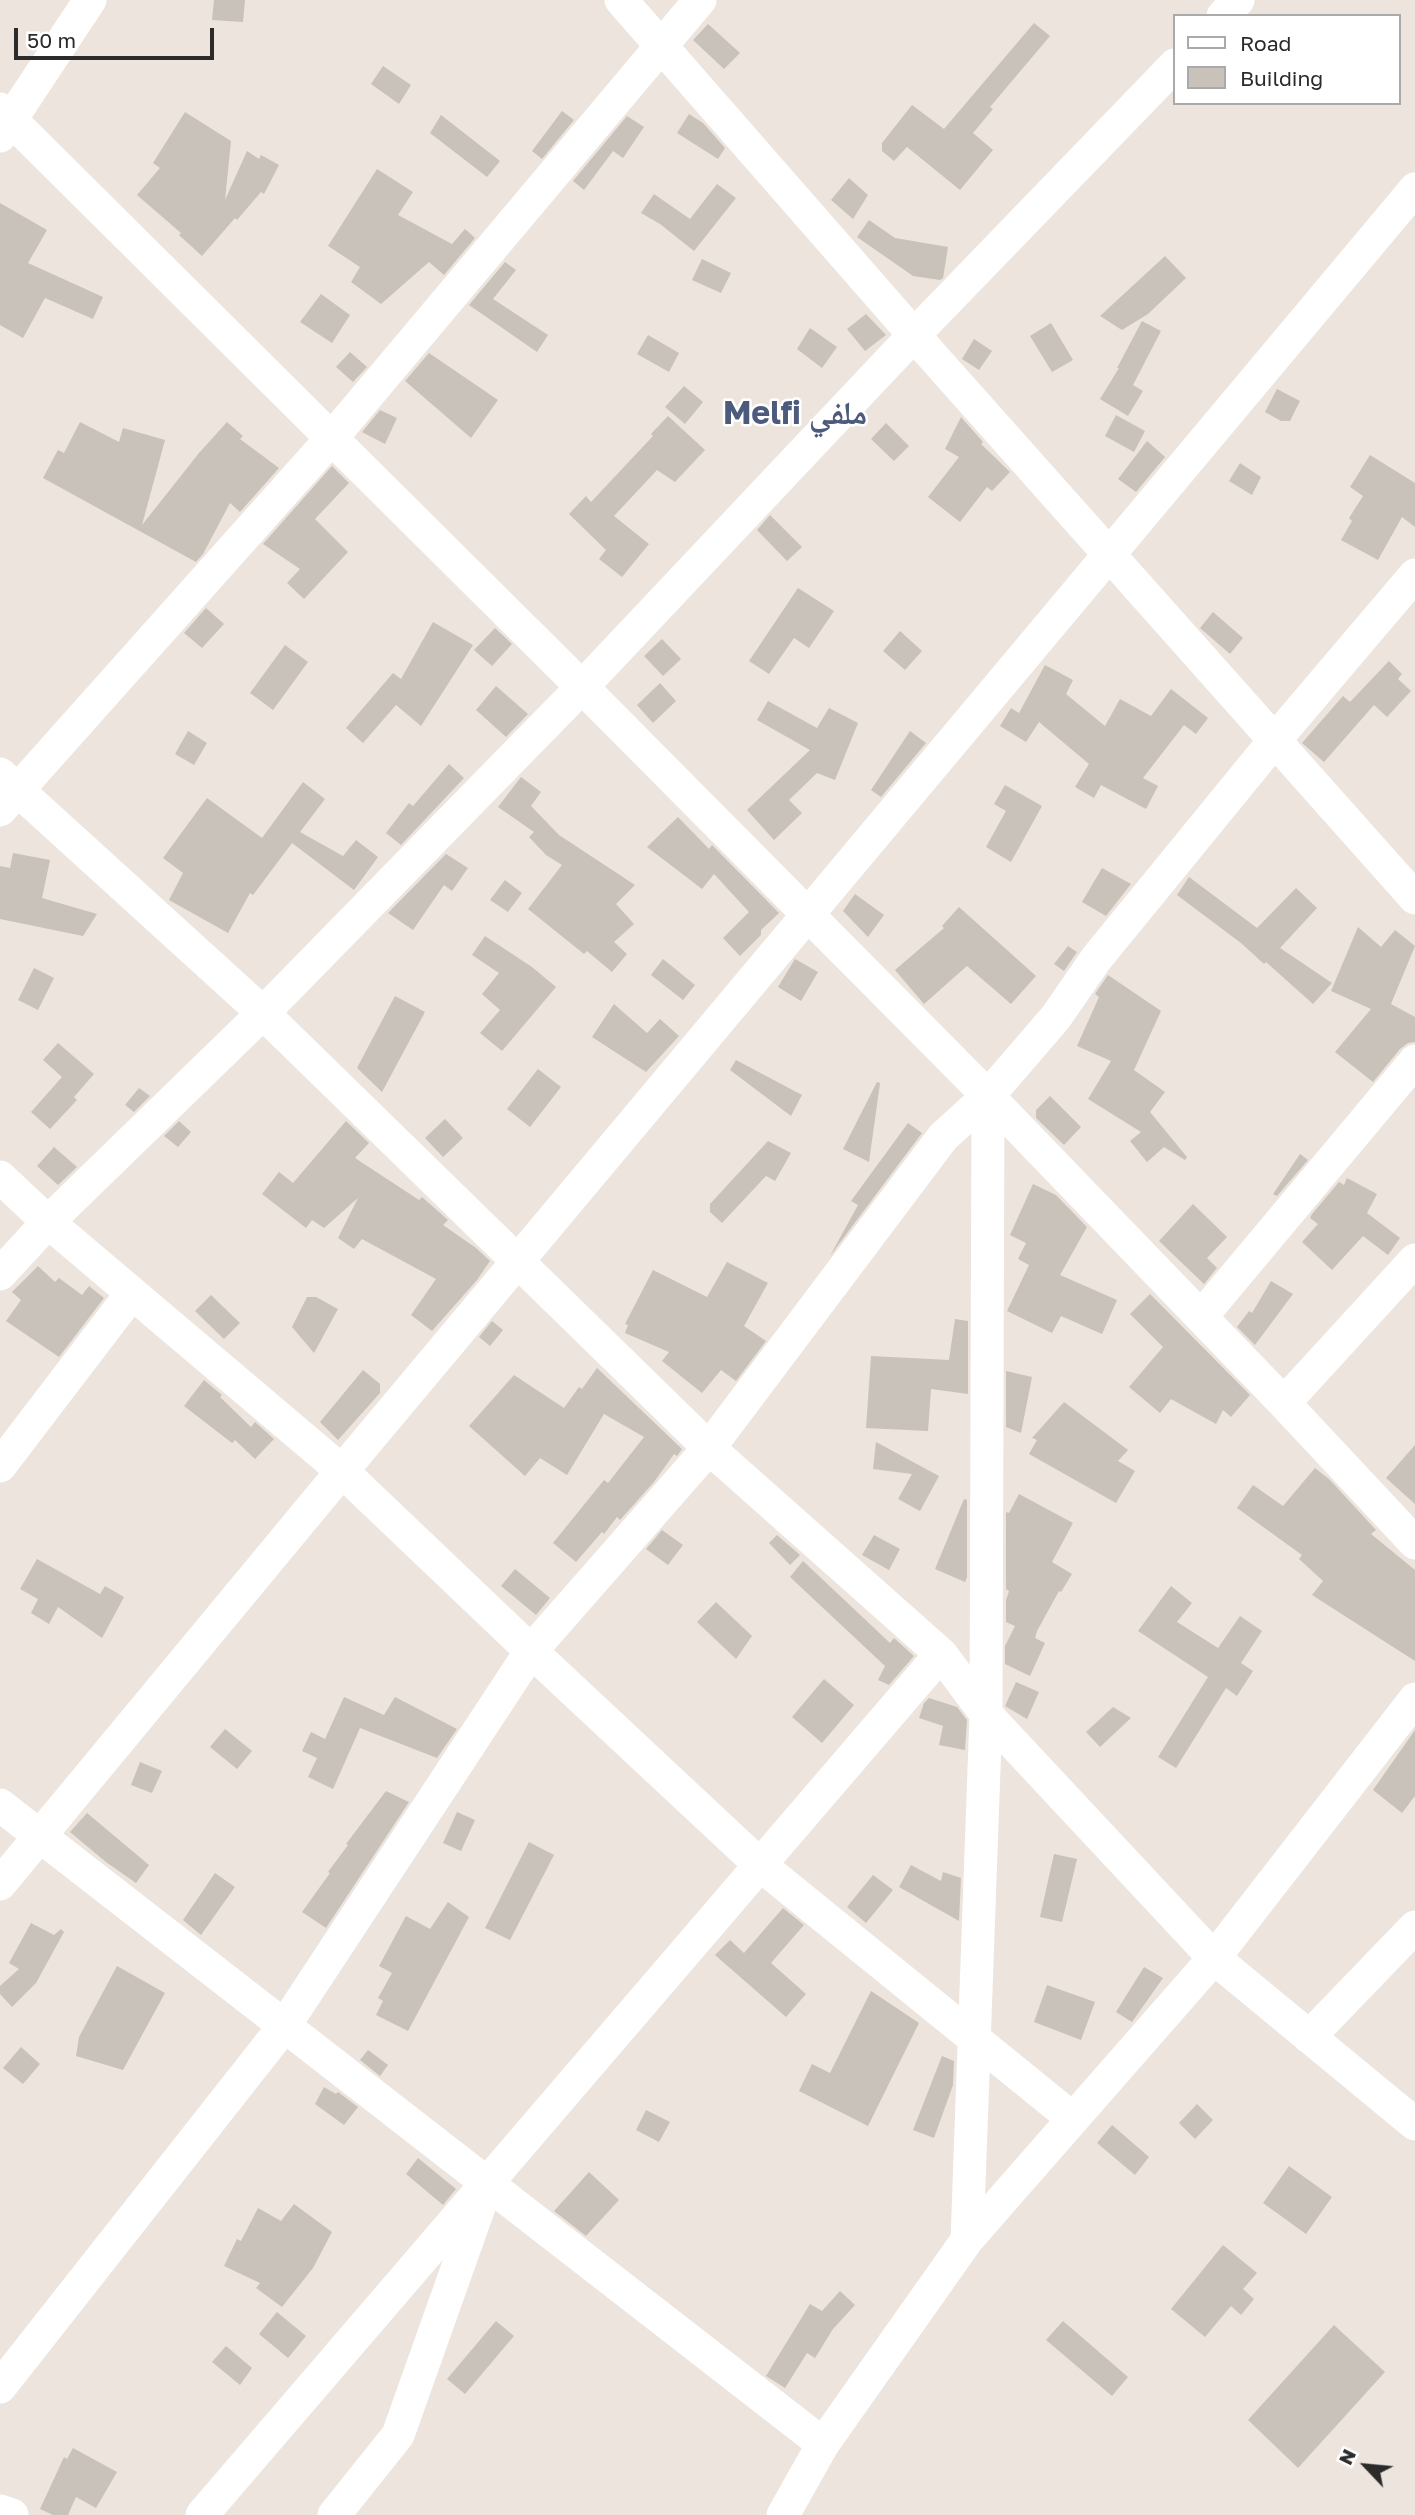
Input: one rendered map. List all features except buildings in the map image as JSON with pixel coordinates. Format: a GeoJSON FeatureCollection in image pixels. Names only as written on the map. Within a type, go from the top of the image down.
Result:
{"type":"FeatureCollection","features":[{"type":"Feature","properties":{"kind":"street"},"geometry":{"type":"LineString","coordinates":[[90,0],[4,122],[582,687],[988,1096],[1415,1543]]}},
{"type":"Feature","properties":{"kind":"street"},"geometry":{"type":"LineString","coordinates":[[621,0],[914,335],[1415,898]]}},
{"type":"Feature","properties":{"kind":"street"},"geometry":{"type":"LineString","coordinates":[[700,0],[331,439],[6,791],[262,1013],[709,1448],[941,1654],[986,1714],[1214,1958],[1415,2124]]}},
{"type":"Feature","properties":{"kind":"street"},"geometry":{"type":"LineString","coordinates":[[1225,14],[1238,0]]}},
{"type":"Feature","properties":{"kind":"street"},"geometry":{"type":"LineString","coordinates":[[0,1274],[48,1223],[262,1013],[582,687],[914,335],[1174,66]]}},
{"type":"Feature","properties":{"kind":"street"},"geometry":{"type":"LineString","coordinates":[[0,1884],[342,1471],[1415,189]]}},
{"type":"Feature","properties":{"kind":"street"},"geometry":{"type":"LineString","coordinates":[[0,2387],[285,2025],[531,1651],[709,1448],[943,1137],[988,1096],[1056,1017],[1096,959],[1274,741],[1415,575]]}},
{"type":"Feature","properties":{"kind":"street"},"geometry":{"type":"LineString","coordinates":[[1201,1317],[1415,1061]]}},
{"type":"Feature","properties":{"kind":"street"},"geometry":{"type":"LineString","coordinates":[[967,2239],[986,1714],[988,1096]]}},
{"type":"Feature","properties":{"kind":"street"},"geometry":{"type":"LineString","coordinates":[[0,1177],[48,1223],[342,1471],[759,1864],[1072,2118]]}},
{"type":"Feature","properties":{"kind":"street"},"geometry":{"type":"LineString","coordinates":[[1284,1403],[1415,1260]]}},
{"type":"Feature","properties":{"kind":"street"},"geometry":{"type":"LineString","coordinates":[[0,1466],[132,1293]]}},
{"type":"Feature","properties":{"kind":"street"},"geometry":{"type":"LineString","coordinates":[[202,2515],[941,1654]]}},
{"type":"Feature","properties":{"kind":"street"},"geometry":{"type":"LineString","coordinates":[[783,2515],[824,2444],[967,2239],[1214,1958],[1415,1699]]}},
{"type":"Feature","properties":{"kind":"street"},"geometry":{"type":"LineString","coordinates":[[0,1805],[824,2444]]}},
{"type":"Feature","properties":{"kind":"street"},"geometry":{"type":"LineString","coordinates":[[1309,2037],[1415,1927]]}},
{"type":"Feature","properties":{"kind":"street"},"geometry":{"type":"LineString","coordinates":[[334,2515],[398,2435],[488,2182]]}},
{"type":"Feature","properties":{"kind":"street"},"geometry":{"type":"LineString","coordinates":[[0,2511],[12,2515]]}},
{"type":"Feature","properties":{"kind":"district","name":"Melfi ملفي"},"geometry":{"type":"Point","coordinates":[795,414]}}]}
